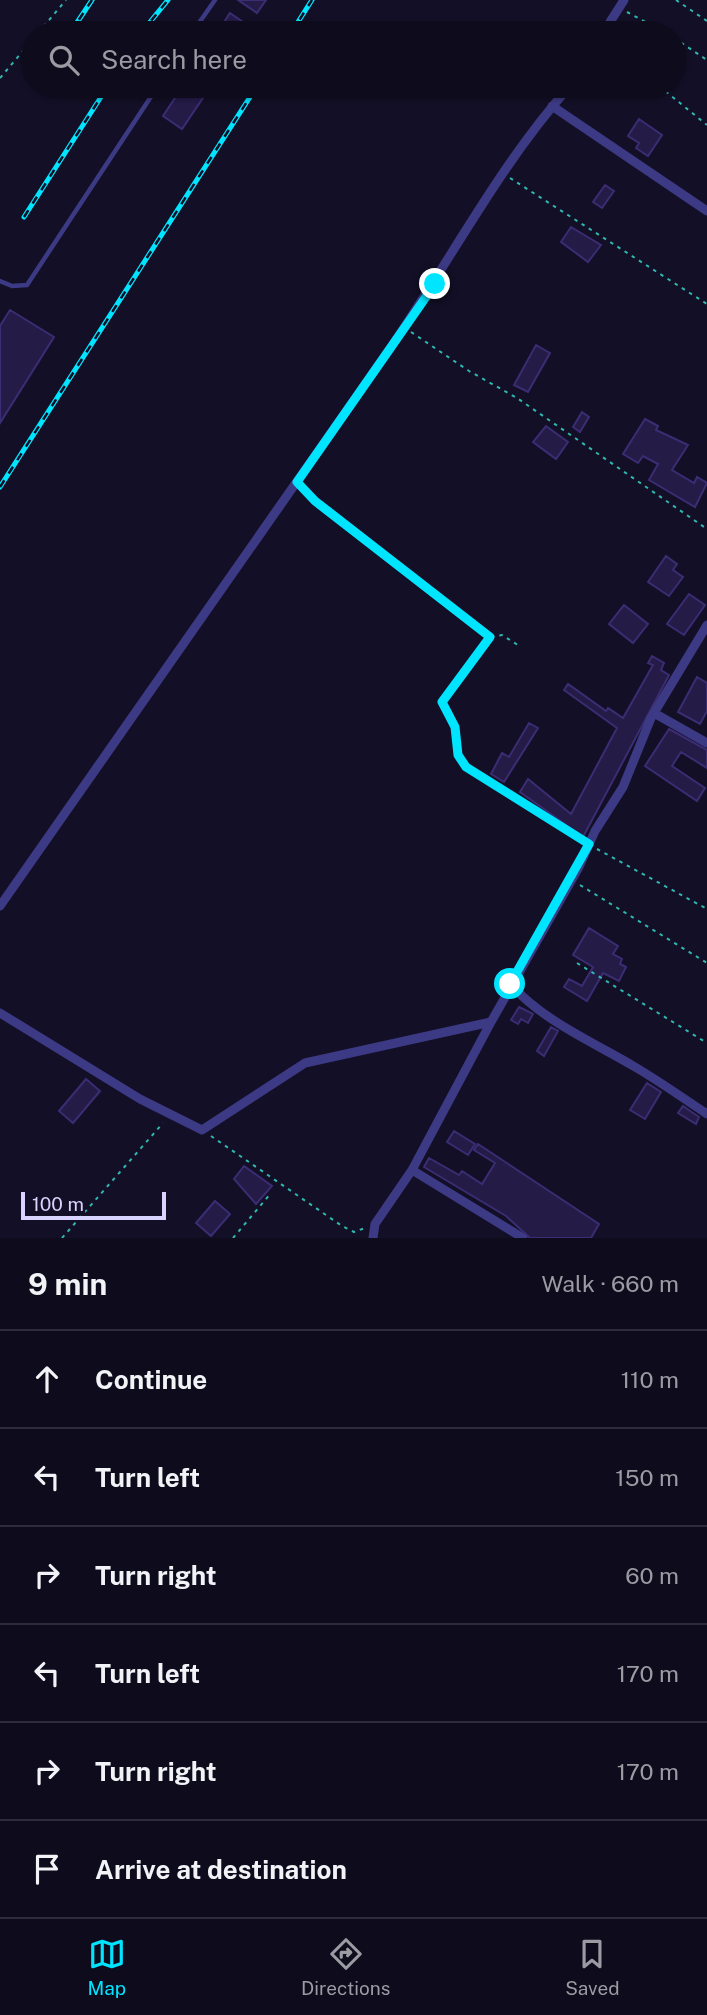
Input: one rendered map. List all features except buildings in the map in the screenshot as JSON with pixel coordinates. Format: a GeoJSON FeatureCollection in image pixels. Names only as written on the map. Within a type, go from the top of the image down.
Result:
{"type":"FeatureCollection","features":[{"type":"Feature","properties":{"kind":"street"},"geometry":{"type":"LineString","coordinates":[[611,21],[622,4]]}},
{"type":"Feature","properties":{"kind":"street"},"geometry":{"type":"LineString","coordinates":[[0,906],[404,328],[504,174],[559,98]]}},
{"type":"Feature","properties":{"kind":"street"},"geometry":{"type":"LineString","coordinates":[[552,106],[707,211]]}},
{"type":"Feature","properties":{"kind":"street"},"geometry":{"type":"LineString","coordinates":[[373,1238],[375,1224],[412,1170],[510,984],[623,787],[654,713],[707,625]]}},
{"type":"Feature","properties":{"kind":"street"},"geometry":{"type":"LineString","coordinates":[[654,713],[707,743]]}},
{"type":"Feature","properties":{"kind":"street"},"geometry":{"type":"LineString","coordinates":[[510,984],[529,1006],[707,1114]]}},
{"type":"Feature","properties":{"kind":"street"},"geometry":{"type":"LineString","coordinates":[[0,1013],[140,1099],[202,1130],[305,1063],[491,1022]]}},
{"type":"Feature","properties":{"kind":"street"},"geometry":{"type":"LineString","coordinates":[[412,1170],[523,1238]]}},
{"type":"Feature","properties":{"kind":"lane"},"geometry":{"type":"LineString","coordinates":[[200,21],[215,0]]}},
{"type":"Feature","properties":{"kind":"lane"},"geometry":{"type":"LineString","coordinates":[[0,281],[12,286],[27,285],[150,98]]}},
{"type":"Feature","properties":{"kind":"path"},"geometry":{"type":"LineString","coordinates":[[48,21],[66,0]]}},
{"type":"Feature","properties":{"kind":"path"},"geometry":{"type":"LineString","coordinates":[[676,0],[707,21]]}},
{"type":"Feature","properties":{"kind":"path"},"geometry":{"type":"LineString","coordinates":[[622,4],[648,21]]}},
{"type":"Feature","properties":{"kind":"path"},"geometry":{"type":"LineString","coordinates":[[686,46],[707,60]]}},
{"type":"Feature","properties":{"kind":"path"},"geometry":{"type":"LineString","coordinates":[[0,78],[21,53]]}},
{"type":"Feature","properties":{"kind":"path"},"geometry":{"type":"LineString","coordinates":[[674,98],[707,125]]}},
{"type":"Feature","properties":{"kind":"path"},"geometry":{"type":"LineString","coordinates":[[504,174],[550,200],[707,304]]}},
{"type":"Feature","properties":{"kind":"path"},"geometry":{"type":"LineString","coordinates":[[404,328],[469,371],[517,397],[707,529]]}},
{"type":"Feature","properties":{"kind":"path"},"geometry":{"type":"LineString","coordinates":[[297,482],[315,501],[490,637]]}},
{"type":"Feature","properties":{"kind":"path"},"geometry":{"type":"LineString","coordinates":[[521,647],[502,635],[490,637],[442,702],[455,727],[458,755],[466,767],[623,865],[707,909]]}},
{"type":"Feature","properties":{"kind":"path"},"geometry":{"type":"LineString","coordinates":[[574,875],[582,889],[707,963]]}},
{"type":"Feature","properties":{"kind":"path"},"geometry":{"type":"LineString","coordinates":[[577,963],[707,1043]]}},
{"type":"Feature","properties":{"kind":"path"},"geometry":{"type":"LineString","coordinates":[[62,1238],[171,1114]]}},
{"type":"Feature","properties":{"kind":"path"},"geometry":{"type":"LineString","coordinates":[[202,1130],[342,1226],[354,1232],[375,1224]]}},
{"type":"Feature","properties":{"kind":"path"},"geometry":{"type":"LineString","coordinates":[[233,1238],[271,1193]]}},
{"type":"Feature","properties":{"kind":"railway"},"geometry":{"type":"LineString","coordinates":[[78,21],[92,0]]}},
{"type":"Feature","properties":{"kind":"railway"},"geometry":{"type":"LineString","coordinates":[[151,21],[168,0]]}},
{"type":"Feature","properties":{"kind":"railway"},"geometry":{"type":"LineString","coordinates":[[299,21],[312,0]]}},
{"type":"Feature","properties":{"kind":"railway"},"geometry":{"type":"LineString","coordinates":[[24,217],[100,98]]}},
{"type":"Feature","properties":{"kind":"railway"},"geometry":{"type":"LineString","coordinates":[[0,487],[249,98]]}},
{"type":"Feature","properties":{"kind":"route"},"geometry":{"type":"LineString","coordinates":[[435,284],[297,482],[315,501],[490,637],[442,702],[455,727],[458,755],[466,767],[589,844],[579,867],[510,984]]}}]}
